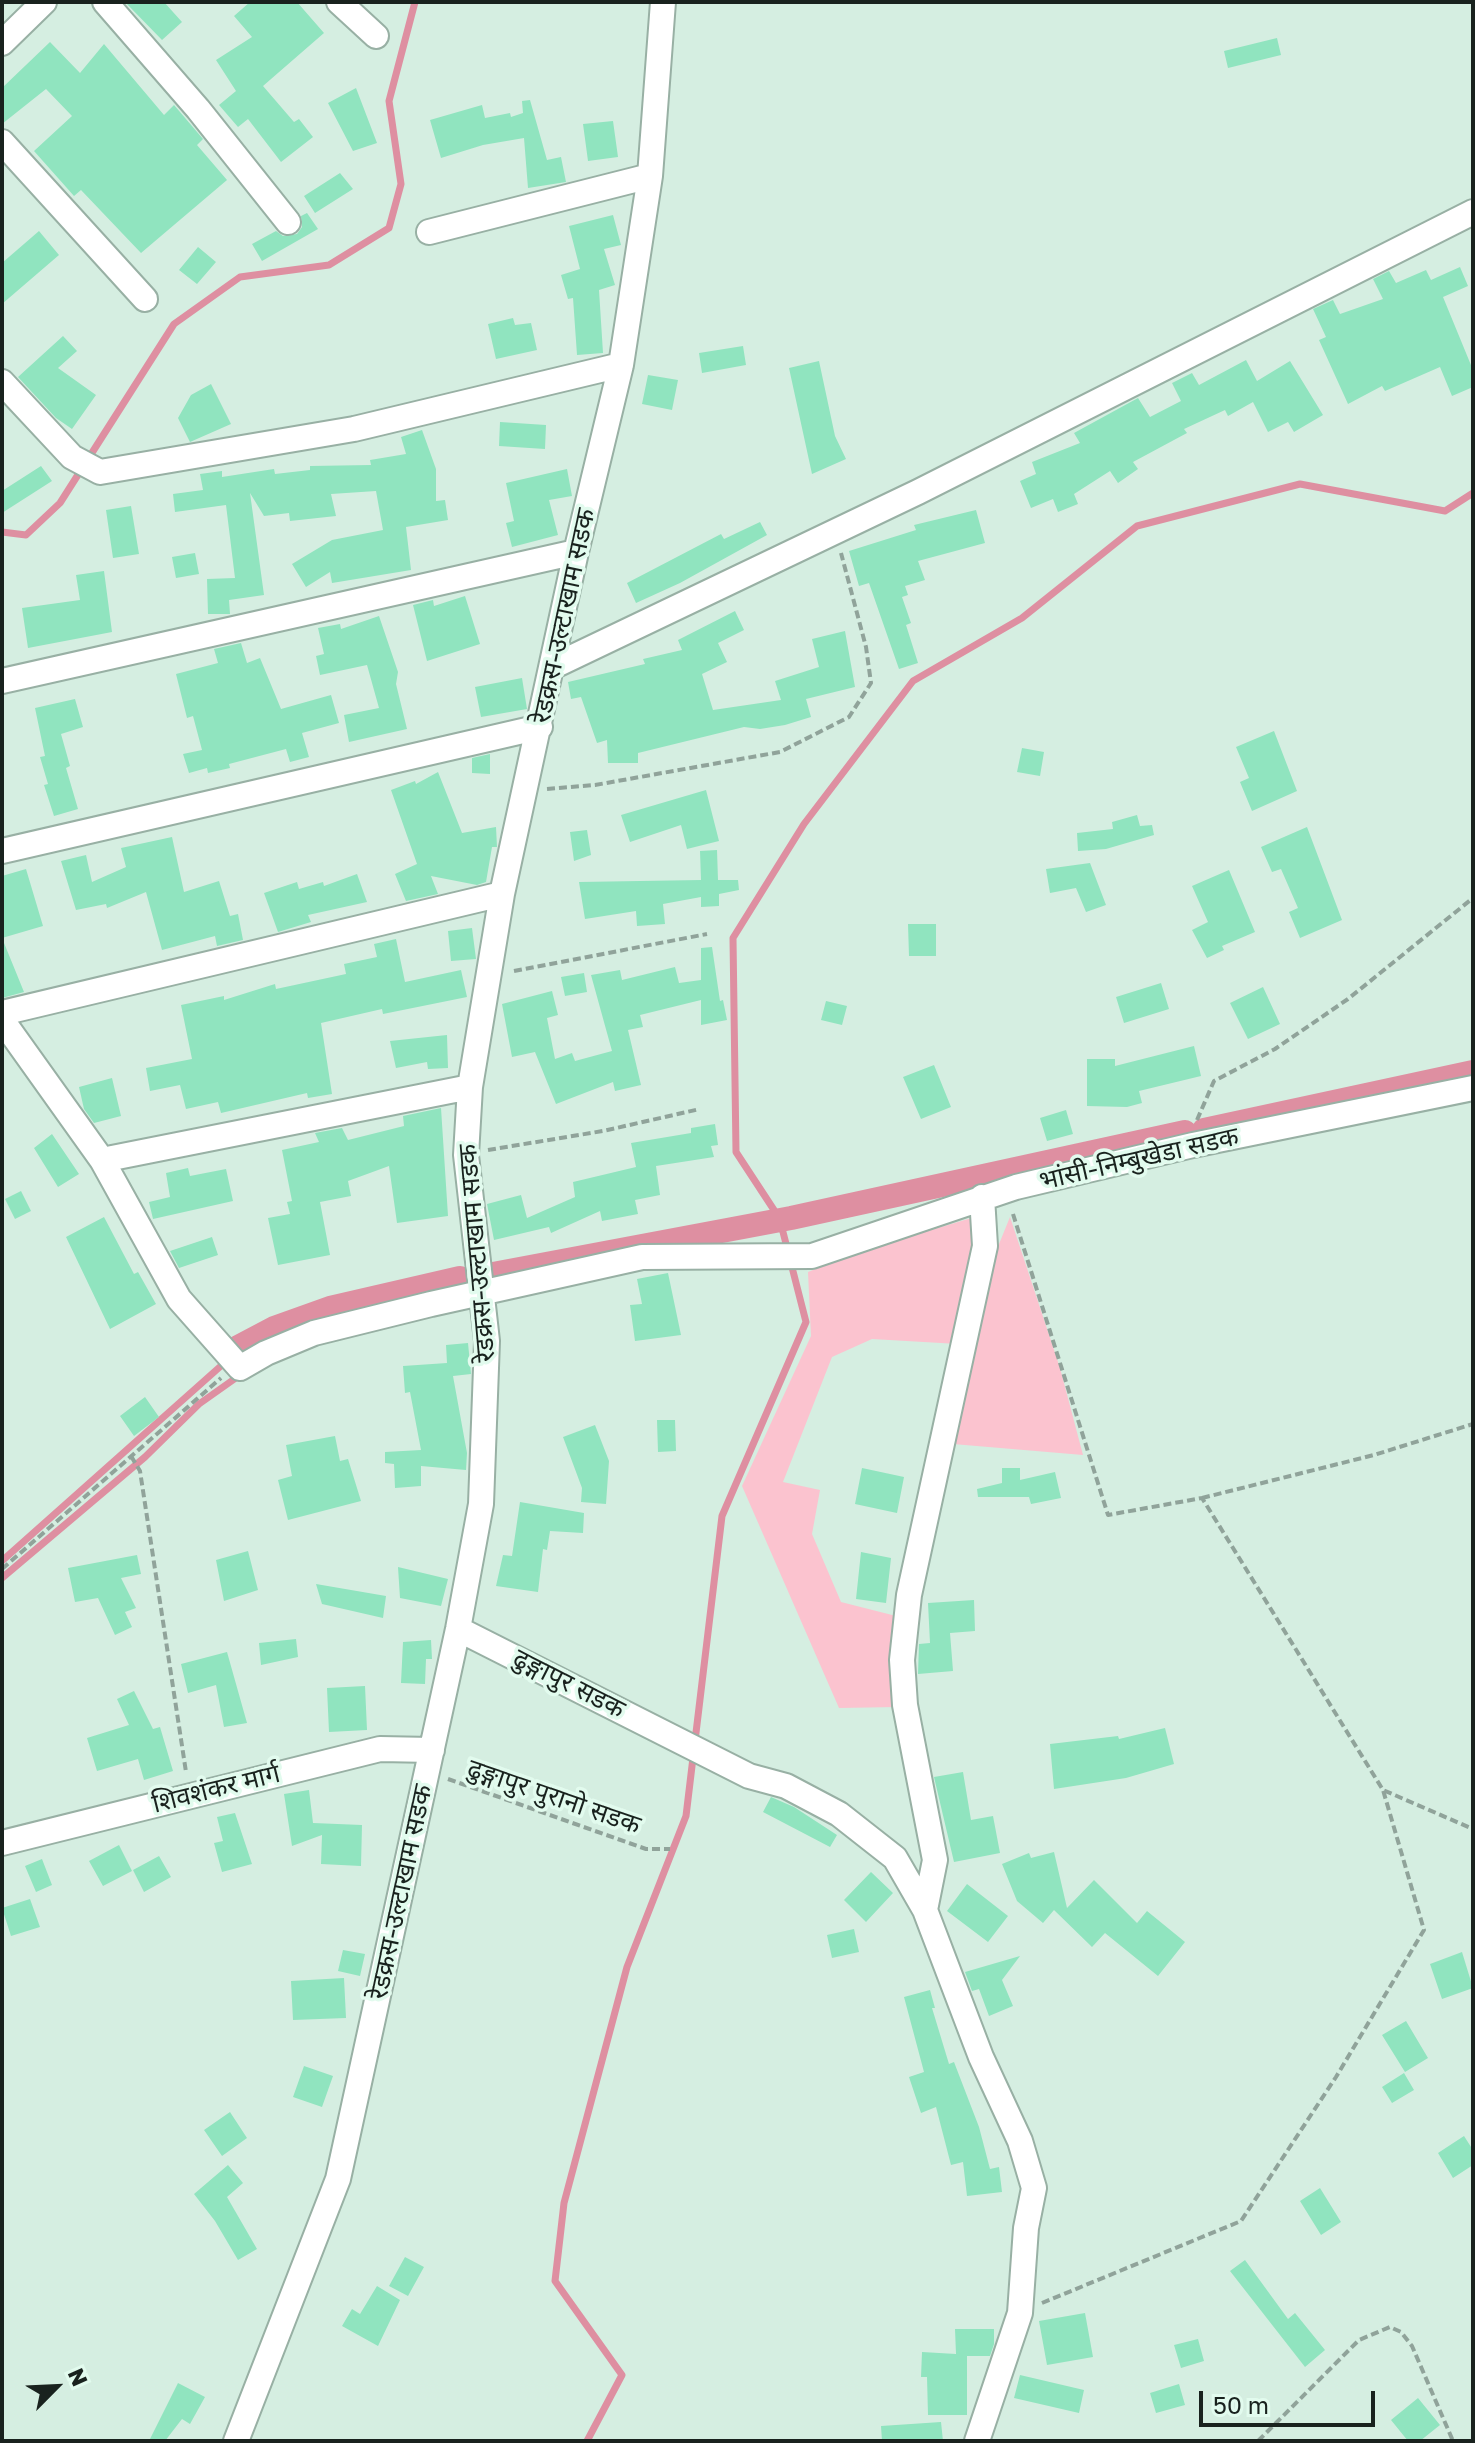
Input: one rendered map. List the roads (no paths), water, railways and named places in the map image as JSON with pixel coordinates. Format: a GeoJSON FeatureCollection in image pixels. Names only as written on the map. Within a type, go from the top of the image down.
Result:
{"type":"FeatureCollection","features":[{"type":"Feature","properties":{"kind":"street"},"geometry":{"type":"LineString","coordinates":[[2,43],[44,2]]}},
{"type":"Feature","properties":{"kind":"street"},"geometry":{"type":"LineString","coordinates":[[105,2],[198,109],[288,222]]}},
{"type":"Feature","properties":{"kind":"street"},"geometry":{"type":"LineString","coordinates":[[339,2],[376,36]]}},
{"type":"Feature","properties":{"kind":"street","name":"रेडक्रस-उल्टाखाम सडक"},"geometry":{"type":"LineString","coordinates":[[236,2441],[338,2179],[458,1629],[481,1504],[487,1401],[484,1294],[466,1155],[470,1087],[502,894],[576,552],[621,365],[650,176],[663,2]]}},
{"type":"Feature","properties":{"kind":"street"},"geometry":{"type":"LineString","coordinates":[[2,142],[145,299]]}},
{"type":"Feature","properties":{"kind":"street"},"geometry":{"type":"LineString","coordinates":[[429,232],[650,176]]}},
{"type":"Feature","properties":{"kind":"street"},"geometry":{"type":"LineString","coordinates":[[552,667],[1253,326],[1473,212]]}},
{"type":"Feature","properties":{"kind":"street"},"geometry":{"type":"LineString","coordinates":[[2,382],[72,457],[100,472],[354,429],[621,365]]}},
{"type":"Feature","properties":{"kind":"street"},"geometry":{"type":"LineString","coordinates":[[2,681],[576,552]]}},
{"type":"Feature","properties":{"kind":"street"},"geometry":{"type":"LineString","coordinates":[[2,851],[540,727]]}},
{"type":"Feature","properties":{"kind":"street"},"geometry":{"type":"LineString","coordinates":[[2,1013],[502,894]]}},
{"type":"Feature","properties":{"kind":"street"},"geometry":{"type":"LineString","coordinates":[[2,1020],[102,1160],[179,1299],[235,1366],[240,1368],[314,1333],[484,1294]]}},
{"type":"Feature","properties":{"kind":"street"},"geometry":{"type":"LineString","coordinates":[[102,1160],[470,1087]]}},
{"type":"Feature","properties":{"kind":"street","name":"भांसी-निम्बुखेडा सडक"},"geometry":{"type":"LineString","coordinates":[[484,1294],[642,1257],[812,1256],[1016,1187],[1193,1145],[1473,1088]]}},
{"type":"Feature","properties":{"kind":"street"},"geometry":{"type":"LineString","coordinates":[[977,2441],[1020,2313],[1026,2228],[1034,2188],[1020,2141],[981,2057],[925,1910],[935,1860],[905,1705],[902,1660],[909,1595],[985,1246],[982,1197]]}},
{"type":"Feature","properties":{"kind":"street","name":"ढुङ्गापुर सडक"},"geometry":{"type":"LineString","coordinates":[[458,1629],[749,1776],[786,1786],[839,1814],[895,1858],[925,1910]]}},
{"type":"Feature","properties":{"kind":"street","name":"शिवशंकर मार्ग"},"geometry":{"type":"LineString","coordinates":[[2,1843],[380,1749],[430,1760]]}},
{"type":"Feature","properties":{"kind":"waterway"},"geometry":{"type":"LineString","coordinates":[[2,532],[26,535],[60,503],[174,324],[240,277],[329,265],[389,228],[401,184],[389,101],[415,2]]}},
{"type":"Feature","properties":{"kind":"waterway"},"geometry":{"type":"LineString","coordinates":[[587,2441],[622,2375],[555,2281],[564,2203],[627,1967],[686,1816],[722,1516],[806,1322],[783,1232],[774,1210],[736,1152],[733,938],[804,824],[913,681],[1022,618],[1137,526],[1300,484],[1445,511],[1473,493]]}},
{"type":"Feature","properties":{"kind":"waterway"},"geometry":{"type":"LineString","coordinates":[[1204,1130],[1473,1072]]}},
{"type":"Feature","properties":{"kind":"waterway"},"geometry":{"type":"LineString","coordinates":[[493,1274],[791,1218],[1185,1132]]}},
{"type":"Feature","properties":{"kind":"waterway"},"geometry":{"type":"LineString","coordinates":[[238,1347],[274,1328],[330,1308],[460,1278]]}},
{"type":"Feature","properties":{"kind":"waterway"},"geometry":{"type":"LineString","coordinates":[[2,1561],[222,1365]]}},
{"type":"Feature","properties":{"kind":"waterway"},"geometry":{"type":"LineString","coordinates":[[2,1578],[145,1457],[199,1404],[240,1375]]}}]}
